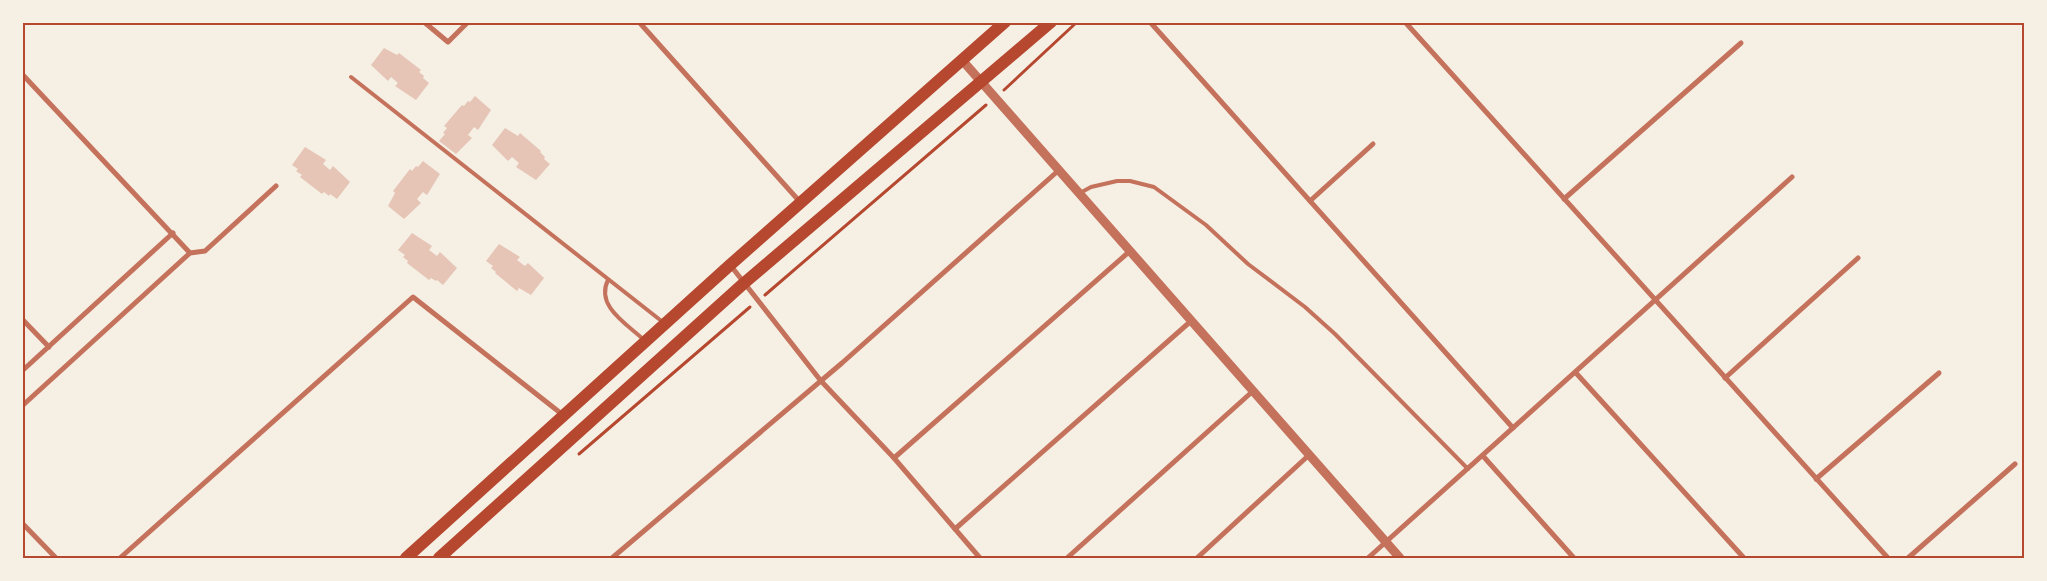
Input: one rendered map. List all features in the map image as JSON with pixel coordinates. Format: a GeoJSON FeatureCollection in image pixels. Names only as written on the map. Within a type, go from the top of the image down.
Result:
{"type":"FeatureCollection","features":[{"type":"Feature","properties":{"kind":"main road"},"geometry":{"type":"LineString","coordinates":[[406,558],[563,415],[1005,22]]}},
{"type":"Feature","properties":{"kind":"main road"},"geometry":{"type":"LineString","coordinates":[[439,558],[527,481],[743,284],[983,82],[1051,22]]}},
{"type":"Feature","properties":{"kind":"street"},"geometry":{"type":"LineString","coordinates":[[424,22],[448,42],[468,22]]}},
{"type":"Feature","properties":{"kind":"street"},"geometry":{"type":"LineString","coordinates":[[639,22],[801,204]]}},
{"type":"Feature","properties":{"kind":"street"},"geometry":{"type":"LineString","coordinates":[[1150,22],[1514,428]]}},
{"type":"Feature","properties":{"kind":"street"},"geometry":{"type":"LineString","coordinates":[[1405,22],[1888,558]]}},
{"type":"Feature","properties":{"kind":"street"},"geometry":{"type":"LineString","coordinates":[[1564,199],[1741,43]]}},
{"type":"Feature","properties":{"kind":"street"},"geometry":{"type":"LineString","coordinates":[[962,60],[1400,558]]}},
{"type":"Feature","properties":{"kind":"street"},"geometry":{"type":"LineString","coordinates":[[22,74],[190,253]]}},
{"type":"Feature","properties":{"kind":"street"},"geometry":{"type":"LineString","coordinates":[[1310,201],[1372,144]]}},
{"type":"Feature","properties":{"kind":"street"},"geometry":{"type":"LineString","coordinates":[[612,558],[820,381],[1059,170]]}},
{"type":"Feature","properties":{"kind":"street"},"geometry":{"type":"LineString","coordinates":[[1368,558],[1792,177]]}},
{"type":"Feature","properties":{"kind":"street"},"geometry":{"type":"LineString","coordinates":[[22,406],[190,253],[205,251],[276,186]]}},
{"type":"Feature","properties":{"kind":"street"},"geometry":{"type":"LineString","coordinates":[[22,371],[173,233]]}},
{"type":"Feature","properties":{"kind":"street"},"geometry":{"type":"LineString","coordinates":[[894,458],[1130,251]]}},
{"type":"Feature","properties":{"kind":"street"},"geometry":{"type":"LineString","coordinates":[[1725,378],[1858,258]]}},
{"type":"Feature","properties":{"kind":"street"},"geometry":{"type":"LineString","coordinates":[[730,266],[820,381],[894,458],[980,558]]}},
{"type":"Feature","properties":{"kind":"street"},"geometry":{"type":"LineString","coordinates":[[120,558],[413,298],[563,415]]}},
{"type":"Feature","properties":{"kind":"street"},"geometry":{"type":"LineString","coordinates":[[22,319],[49,347]]}},
{"type":"Feature","properties":{"kind":"street"},"geometry":{"type":"LineString","coordinates":[[955,529],[1191,321]]}},
{"type":"Feature","properties":{"kind":"street"},"geometry":{"type":"LineString","coordinates":[[1576,373],[1744,558]]}},
{"type":"Feature","properties":{"kind":"street"},"geometry":{"type":"LineString","coordinates":[[1816,479],[1939,373]]}},
{"type":"Feature","properties":{"kind":"street"},"geometry":{"type":"LineString","coordinates":[[1067,558],[1253,391]]}},
{"type":"Feature","properties":{"kind":"street"},"geometry":{"type":"LineString","coordinates":[[1197,558],[1309,455]]}},
{"type":"Feature","properties":{"kind":"street"},"geometry":{"type":"LineString","coordinates":[[1483,456],[1574,558]]}},
{"type":"Feature","properties":{"kind":"street"},"geometry":{"type":"LineString","coordinates":[[1908,558],[2015,464]]}},
{"type":"Feature","properties":{"kind":"street"},"geometry":{"type":"LineString","coordinates":[[22,523],[56,558]]}},
{"type":"Feature","properties":{"kind":"lane"},"geometry":{"type":"LineString","coordinates":[[351,77],[665,324]]}},
{"type":"Feature","properties":{"kind":"lane"},"geometry":{"type":"LineString","coordinates":[[1079,193],[1091,187],[1117,181],[1130,181],[1154,187],[1206,225],[1248,264],[1305,307],[1335,334],[1468,469]]}},
{"type":"Feature","properties":{"kind":"lane"},"geometry":{"type":"LineString","coordinates":[[608,280],[604,292],[607,305],[646,342]]}},
{"type":"Feature","properties":{"kind":"path"},"geometry":{"type":"LineString","coordinates":[[577,456],[996,97],[1077,22]]}},
{"type":"Feature","properties":{"kind":"building"},"geometry":{"type":"Polygon","coordinates":[[[384,48],[397,55],[399,53],[421,70],[419,72],[429,83],[416,100],[395,86],[398,83],[391,77],[388,81],[371,65],[384,48]]]}},
{"type":"Feature","properties":{"kind":"building"},"geometry":{"type":"Polygon","coordinates":[[[475,96],[491,110],[478,130],[474,127],[468,135],[472,138],[456,154],[439,141],[447,128],[444,126],[462,105],[464,106],[468,101],[470,102],[475,96]]]}},
{"type":"Feature","properties":{"kind":"building"},"geometry":{"type":"Polygon","coordinates":[[[505,128],[518,136],[520,133],[541,151],[545,157],[544,159],[550,164],[536,180],[516,167],[519,163],[512,157],[508,161],[492,145],[505,128]]]}},
{"type":"Feature","properties":{"kind":"building"},"geometry":{"type":"Polygon","coordinates":[[[305,147],[326,160],[323,164],[330,170],[333,166],[350,182],[337,199],[324,192],[322,194],[300,177],[302,175],[296,171],[298,169],[292,165],[305,147]]]}},
{"type":"Feature","properties":{"kind":"building"},"geometry":{"type":"Polygon","coordinates":[[[423,161],[440,174],[427,195],[423,192],[417,199],[421,203],[404,219],[388,206],[395,193],[393,191],[410,169],[412,171],[423,161]]]}},
{"type":"Feature","properties":{"kind":"building"},"geometry":{"type":"Polygon","coordinates":[[[412,233],[432,246],[429,250],[437,256],[440,252],[457,268],[443,285],[437,280],[431,278],[429,280],[407,263],[408,261],[403,257],[405,255],[398,250],[412,233]]]}},
{"type":"Feature","properties":{"kind":"building"},"geometry":{"type":"Polygon","coordinates":[[[499,244],[520,257],[517,260],[525,266],[528,263],[544,278],[531,295],[519,288],[517,291],[495,273],[491,268],[493,266],[486,261],[499,244]]]}}]}
